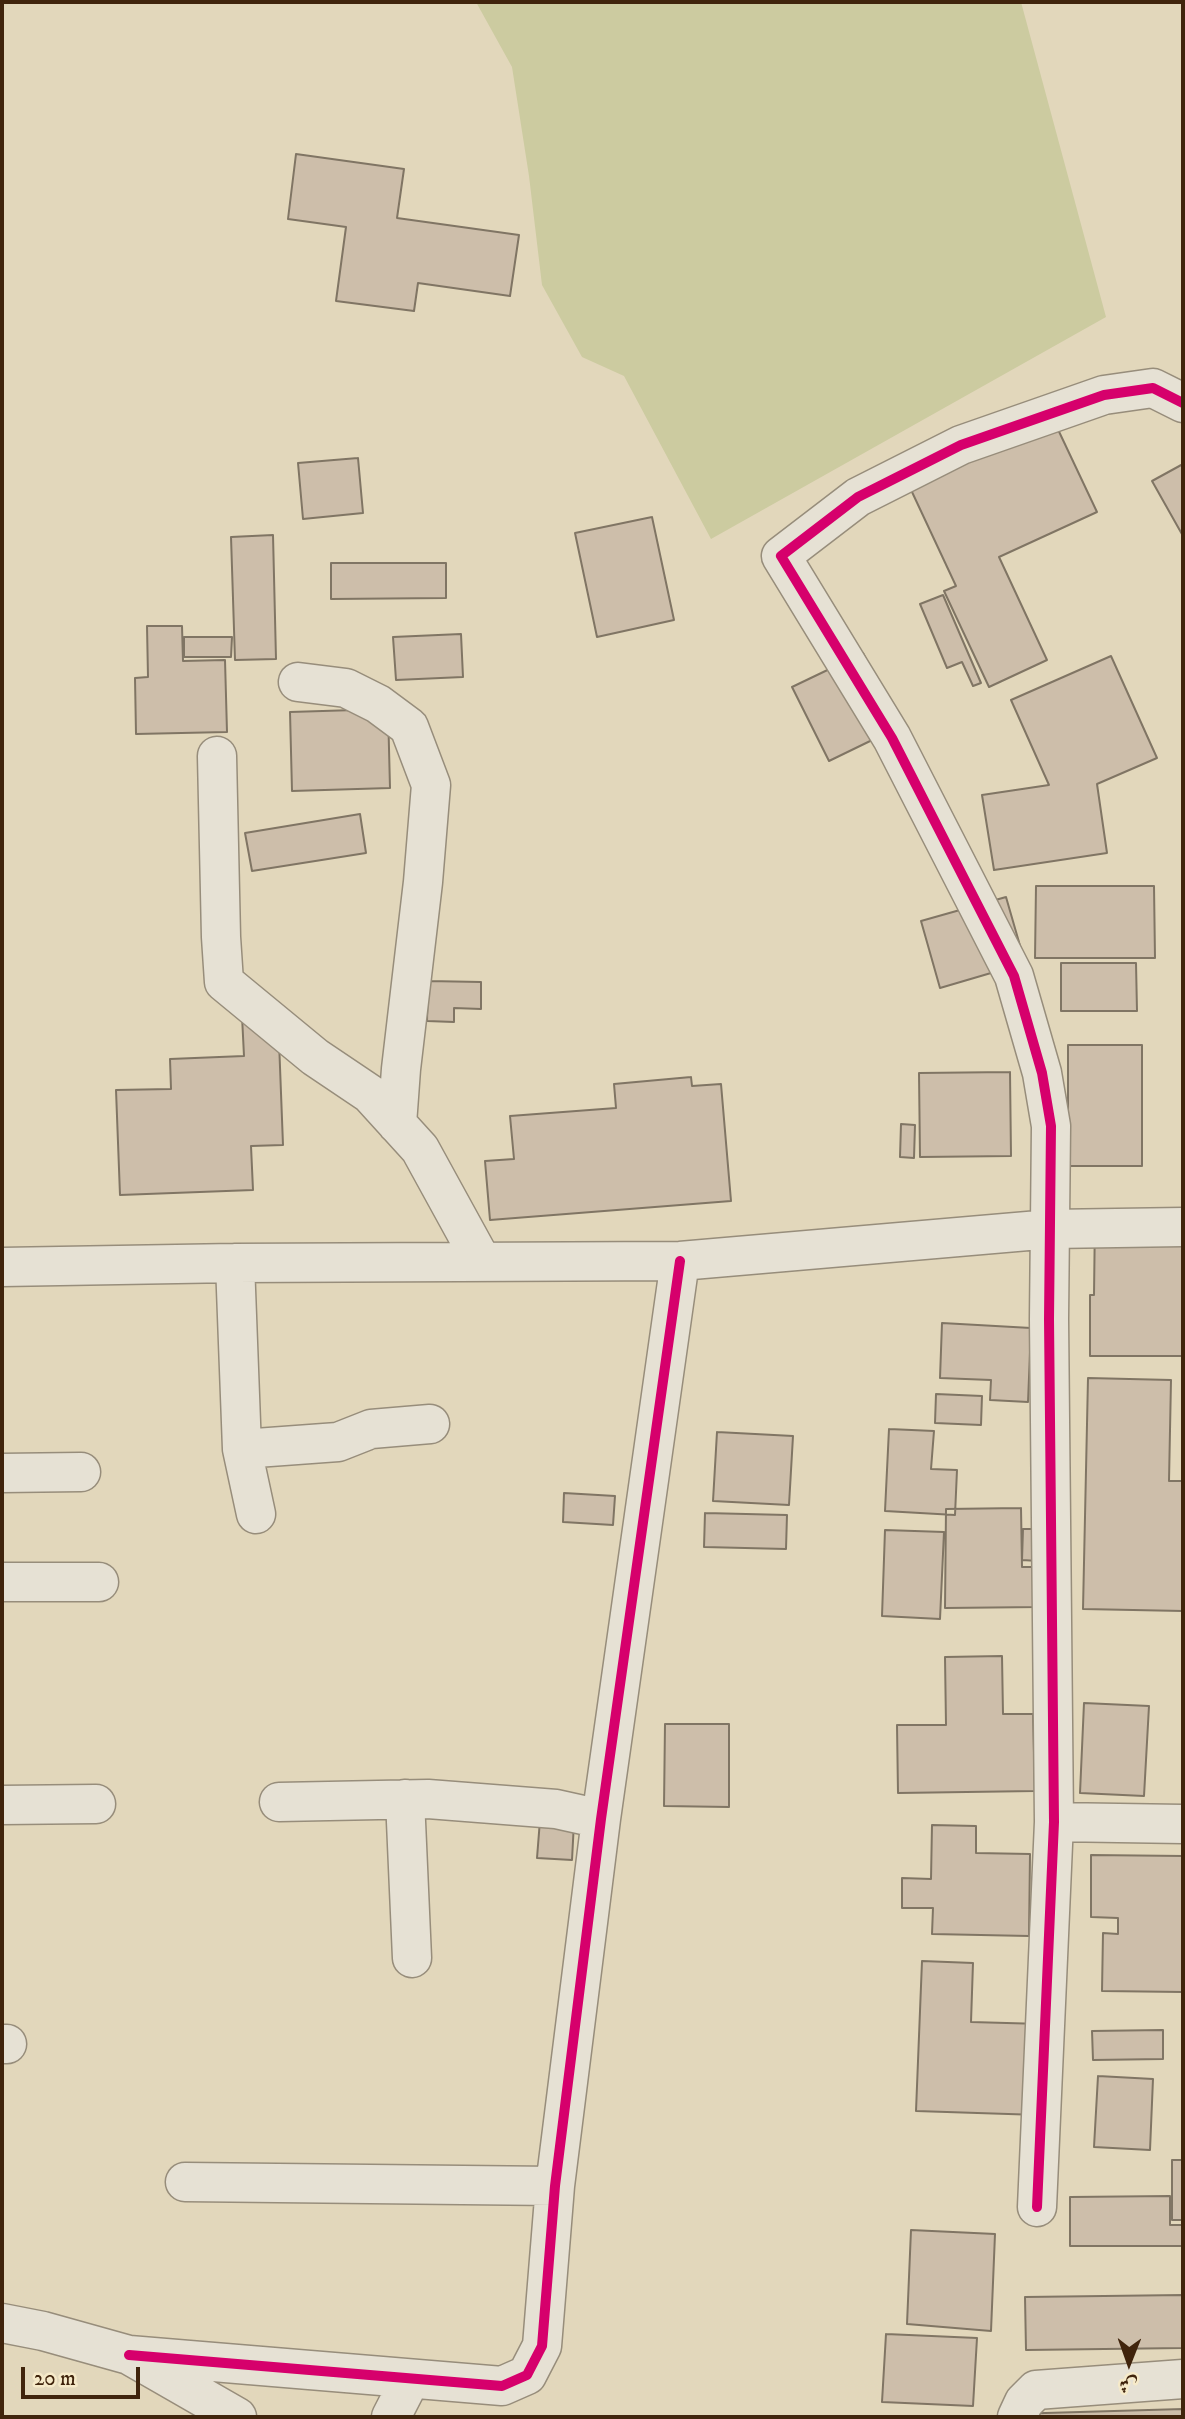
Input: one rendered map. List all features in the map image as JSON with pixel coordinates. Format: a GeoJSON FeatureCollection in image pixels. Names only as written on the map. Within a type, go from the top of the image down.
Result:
{"type":"FeatureCollection","features":[{"type":"Feature","properties":{"kind":"street"},"geometry":{"type":"LineString","coordinates":[[1037,2207],[1054,1822],[1049,1333],[1051,1126],[1042,1073],[1014,976],[892,738],[781,556],[858,497],[961,445],[1104,394],[1153,388],[1183,403]]}},
{"type":"Feature","properties":{"kind":"street"},"geometry":{"type":"LineString","coordinates":[[298,682],[346,688],[378,704],[409,727],[431,785],[397,1124]]}},
{"type":"Feature","properties":{"kind":"street"},"geometry":{"type":"LineString","coordinates":[[217,756],[224,982],[315,1057],[370,1094],[420,1149],[482,1262]]}},
{"type":"Feature","properties":{"kind":"street"},"geometry":{"type":"LineString","coordinates":[[2,1268],[235,1263],[680,1261],[1051,1229],[1183,1227]]}},
{"type":"Feature","properties":{"kind":"street"},"geometry":{"type":"LineString","coordinates":[[2,2323],[43,2331],[129,2355],[502,2386],[527,2375],[542,2346],[555,2186],[601,1819],[680,1261]]}},
{"type":"Feature","properties":{"kind":"street"},"geometry":{"type":"LineString","coordinates":[[235,1263],[242,1449],[256,1514]]}},
{"type":"Feature","properties":{"kind":"street"},"geometry":{"type":"LineString","coordinates":[[242,1449],[338,1442],[371,1429],[430,1424]]}},
{"type":"Feature","properties":{"kind":"street"},"geometry":{"type":"LineString","coordinates":[[2,1473],[81,1472]]}},
{"type":"Feature","properties":{"kind":"street"},"geometry":{"type":"LineString","coordinates":[[2,1582],[99,1582]]}},
{"type":"Feature","properties":{"kind":"street"},"geometry":{"type":"LineString","coordinates":[[279,1802],[405,1799],[556,1809],[601,1819]]}},
{"type":"Feature","properties":{"kind":"street"},"geometry":{"type":"LineString","coordinates":[[405,1799],[412,1958]]}},
{"type":"Feature","properties":{"kind":"street"},"geometry":{"type":"LineString","coordinates":[[2,1805],[96,1804]]}},
{"type":"Feature","properties":{"kind":"street"},"geometry":{"type":"LineString","coordinates":[[1054,1822],[1183,1824]]}},
{"type":"Feature","properties":{"kind":"street"},"geometry":{"type":"LineString","coordinates":[[185,2182],[555,2186]]}},
{"type":"Feature","properties":{"kind":"street"},"geometry":{"type":"LineString","coordinates":[[129,2355],[237,2417]]}},
{"type":"Feature","properties":{"kind":"street"},"geometry":{"type":"LineString","coordinates":[[1017,2417],[1024,2402],[1036,2390],[1183,2379]]}},
{"type":"Feature","properties":{"kind":"street"},"geometry":{"type":"LineString","coordinates":[[391,2417],[411,2380]]}},
{"type":"Feature","properties":{"kind":"green space"},"geometry":{"type":"Polygon","coordinates":[[[476,2],[1021,2],[1106,317],[711,539],[624,376],[582,357],[542,285],[512,67],[476,2]]]}},
{"type":"Feature","properties":{"kind":"building"},"geometry":{"type":"Polygon","coordinates":[[[296,154],[404,169],[397,218],[519,235],[510,296],[418,283],[414,311],[336,301],[346,227],[288,219],[296,154]]]}},
{"type":"Feature","properties":{"kind":"building"},"geometry":{"type":"Polygon","coordinates":[[[1054,421],[1097,512],[999,557],[1047,660],[989,687],[944,591],[956,586],[905,477],[1054,421]]]}},
{"type":"Feature","properties":{"kind":"building"},"geometry":{"type":"Polygon","coordinates":[[[358,458],[363,513],[303,519],[298,463],[358,458]]]}},
{"type":"Feature","properties":{"kind":"building"},"geometry":{"type":"Polygon","coordinates":[[[1183,464],[1183,536],[1152,481],[1183,464]]]}},
{"type":"Feature","properties":{"kind":"building"},"geometry":{"type":"Polygon","coordinates":[[[652,517],[674,620],[597,637],[575,533],[652,517]]]}},
{"type":"Feature","properties":{"kind":"building"},"geometry":{"type":"Polygon","coordinates":[[[273,535],[276,659],[235,660],[231,537],[273,535]]]}},
{"type":"Feature","properties":{"kind":"building"},"geometry":{"type":"Polygon","coordinates":[[[331,563],[446,563],[446,598],[331,599],[331,563]]]}},
{"type":"Feature","properties":{"kind":"building"},"geometry":{"type":"Polygon","coordinates":[[[943,595],[981,683],[973,686],[962,662],[947,668],[920,604],[943,595]]]}},
{"type":"Feature","properties":{"kind":"building"},"geometry":{"type":"Polygon","coordinates":[[[147,626],[182,626],[183,661],[225,660],[227,732],[136,734],[135,678],[148,677],[147,626]]]}},
{"type":"Feature","properties":{"kind":"building"},"geometry":{"type":"Polygon","coordinates":[[[461,634],[463,677],[396,680],[393,637],[461,634]]]}},
{"type":"Feature","properties":{"kind":"building"},"geometry":{"type":"Polygon","coordinates":[[[184,637],[232,637],[231,657],[184,657],[184,637]]]}},
{"type":"Feature","properties":{"kind":"building"},"geometry":{"type":"Polygon","coordinates":[[[863,653],[899,727],[829,761],[792,687],[863,653]]]}},
{"type":"Feature","properties":{"kind":"building"},"geometry":{"type":"Polygon","coordinates":[[[1111,656],[1157,758],[1097,784],[1107,853],[994,870],[982,795],[1049,785],[1011,700],[1111,656]]]}},
{"type":"Feature","properties":{"kind":"building"},"geometry":{"type":"Polygon","coordinates":[[[388,709],[390,788],[292,791],[290,712],[388,709]]]}},
{"type":"Feature","properties":{"kind":"building"},"geometry":{"type":"Polygon","coordinates":[[[360,814],[366,853],[252,871],[245,833],[360,814]]]}},
{"type":"Feature","properties":{"kind":"building"},"geometry":{"type":"Polygon","coordinates":[[[1036,886],[1154,886],[1155,958],[1035,958],[1036,886]]]}},
{"type":"Feature","properties":{"kind":"building"},"geometry":{"type":"Polygon","coordinates":[[[1006,897],[1025,963],[940,988],[921,921],[1006,897]]]}},
{"type":"Feature","properties":{"kind":"building"},"geometry":{"type":"Polygon","coordinates":[[[1061,963],[1136,963],[1137,1011],[1061,1011],[1061,963]]]}},
{"type":"Feature","properties":{"kind":"building"},"geometry":{"type":"Polygon","coordinates":[[[428,981],[481,982],[481,1009],[454,1008],[454,1022],[427,1021],[428,981]]]}},
{"type":"Feature","properties":{"kind":"building"},"geometry":{"type":"Polygon","coordinates":[[[278,1015],[283,1145],[251,1146],[253,1190],[120,1195],[116,1090],[171,1089],[170,1059],[244,1056],[242,1016],[278,1015]]]}},
{"type":"Feature","properties":{"kind":"building"},"geometry":{"type":"Polygon","coordinates":[[[1068,1045],[1142,1045],[1142,1166],[1068,1166],[1068,1045]]]}},
{"type":"Feature","properties":{"kind":"building"},"geometry":{"type":"Polygon","coordinates":[[[1010,1072],[1011,1156],[920,1157],[919,1073],[1010,1072]]]}},
{"type":"Feature","properties":{"kind":"building"},"geometry":{"type":"Polygon","coordinates":[[[691,1077],[692,1086],[721,1084],[731,1201],[490,1220],[485,1161],[514,1159],[510,1116],[616,1108],[614,1084],[691,1077]]]}},
{"type":"Feature","properties":{"kind":"building"},"geometry":{"type":"Polygon","coordinates":[[[901,1124],[915,1125],[914,1158],[900,1157],[901,1124]]]}},
{"type":"Feature","properties":{"kind":"building"},"geometry":{"type":"Polygon","coordinates":[[[1095,1216],[1183,1216],[1183,1356],[1090,1356],[1090,1295],[1094,1295],[1095,1216]]]}},
{"type":"Feature","properties":{"kind":"building"},"geometry":{"type":"Polygon","coordinates":[[[942,1323],[1031,1328],[1028,1402],[990,1400],[991,1380],[940,1378],[942,1323]]]}},
{"type":"Feature","properties":{"kind":"building"},"geometry":{"type":"Polygon","coordinates":[[[1088,1378],[1171,1380],[1169,1481],[1183,1481],[1183,1611],[1083,1609],[1088,1378]]]}},
{"type":"Feature","properties":{"kind":"building"},"geometry":{"type":"Polygon","coordinates":[[[936,1394],[982,1396],[981,1425],[935,1423],[936,1394]]]}},
{"type":"Feature","properties":{"kind":"building"},"geometry":{"type":"Polygon","coordinates":[[[889,1429],[934,1431],[931,1469],[957,1470],[955,1515],[885,1511],[889,1429]]]}},
{"type":"Feature","properties":{"kind":"building"},"geometry":{"type":"Polygon","coordinates":[[[717,1432],[793,1436],[789,1505],[713,1501],[717,1432]]]}},
{"type":"Feature","properties":{"kind":"building"},"geometry":{"type":"Polygon","coordinates":[[[564,1493],[615,1496],[613,1525],[563,1522],[564,1493]]]}},
{"type":"Feature","properties":{"kind":"building"},"geometry":{"type":"Polygon","coordinates":[[[1021,1508],[1022,1567],[1039,1567],[1040,1607],[945,1608],[946,1509],[1021,1508]]]}},
{"type":"Feature","properties":{"kind":"building"},"geometry":{"type":"Polygon","coordinates":[[[705,1513],[787,1515],[786,1549],[704,1547],[705,1513]]]}},
{"type":"Feature","properties":{"kind":"building"},"geometry":{"type":"Polygon","coordinates":[[[1023,1529],[1040,1529],[1038,1561],[1022,1560],[1023,1529]]]}},
{"type":"Feature","properties":{"kind":"building"},"geometry":{"type":"Polygon","coordinates":[[[885,1530],[944,1532],[940,1619],[882,1616],[885,1530]]]}},
{"type":"Feature","properties":{"kind":"building"},"geometry":{"type":"Polygon","coordinates":[[[1002,1656],[1003,1714],[1033,1714],[1035,1791],[898,1793],[897,1725],[946,1725],[945,1657],[1002,1656]]]}},
{"type":"Feature","properties":{"kind":"building"},"geometry":{"type":"Polygon","coordinates":[[[1084,1703],[1149,1706],[1144,1796],[1080,1793],[1084,1703]]]}},
{"type":"Feature","properties":{"kind":"building"},"geometry":{"type":"Polygon","coordinates":[[[665,1724],[729,1724],[729,1807],[664,1806],[665,1724]]]}},
{"type":"Feature","properties":{"kind":"building"},"geometry":{"type":"Polygon","coordinates":[[[540,1820],[574,1822],[572,1860],[537,1858],[540,1820]]]}},
{"type":"Feature","properties":{"kind":"building"},"geometry":{"type":"Polygon","coordinates":[[[932,1825],[976,1826],[976,1853],[1030,1854],[1029,1936],[932,1934],[933,1908],[902,1908],[902,1878],[931,1879],[932,1825]]]}},
{"type":"Feature","properties":{"kind":"building"},"geometry":{"type":"Polygon","coordinates":[[[1091,1855],[1183,1856],[1183,1992],[1102,1991],[1103,1933],[1118,1934],[1118,1918],[1091,1917],[1091,1855]]]}},
{"type":"Feature","properties":{"kind":"building"},"geometry":{"type":"Polygon","coordinates":[[[922,1961],[973,1963],[971,2022],[1042,2024],[1039,2115],[916,2111],[922,1961]]]}},
{"type":"Feature","properties":{"kind":"building"},"geometry":{"type":"Polygon","coordinates":[[[1163,2030],[1163,2059],[1093,2060],[1092,2031],[1163,2030]]]}},
{"type":"Feature","properties":{"kind":"building"},"geometry":{"type":"Polygon","coordinates":[[[1098,2076],[1153,2079],[1150,2150],[1094,2147],[1098,2076]]]}},
{"type":"Feature","properties":{"kind":"building"},"geometry":{"type":"Polygon","coordinates":[[[1172,2160],[1183,2160],[1183,2220],[1172,2220],[1172,2160]]]}},
{"type":"Feature","properties":{"kind":"building"},"geometry":{"type":"Polygon","coordinates":[[[1170,2196],[1170,2225],[1183,2225],[1183,2246],[1070,2246],[1070,2197],[1170,2196]]]}},
{"type":"Feature","properties":{"kind":"building"},"geometry":{"type":"Polygon","coordinates":[[[911,2230],[995,2234],[991,2331],[907,2324],[911,2230]]]}},
{"type":"Feature","properties":{"kind":"building"},"geometry":{"type":"Polygon","coordinates":[[[1183,2295],[1183,2348],[1026,2350],[1025,2297],[1183,2295]]]}},
{"type":"Feature","properties":{"kind":"building"},"geometry":{"type":"Polygon","coordinates":[[[886,2334],[977,2338],[973,2406],[882,2402],[886,2334]]]}},
{"type":"Feature","properties":{"kind":"building"},"geometry":{"type":"Polygon","coordinates":[[[1183,2409],[1183,2417],[1011,2417],[1011,2414],[1183,2409]]]}},
{"type":"Feature","properties":{"kind":"cycle path"},"geometry":{"type":"LineString","coordinates":[[1037,2207],[1054,1822],[1049,1319],[1051,1126],[1042,1073],[1014,976],[892,738],[781,556],[858,497],[961,445],[1104,395],[1153,388],[1183,403]]}},
{"type":"Feature","properties":{"kind":"cycle path"},"geometry":{"type":"LineString","coordinates":[[129,2355],[502,2386],[527,2375],[542,2346],[555,2186],[601,1819],[680,1261]]}}]}
